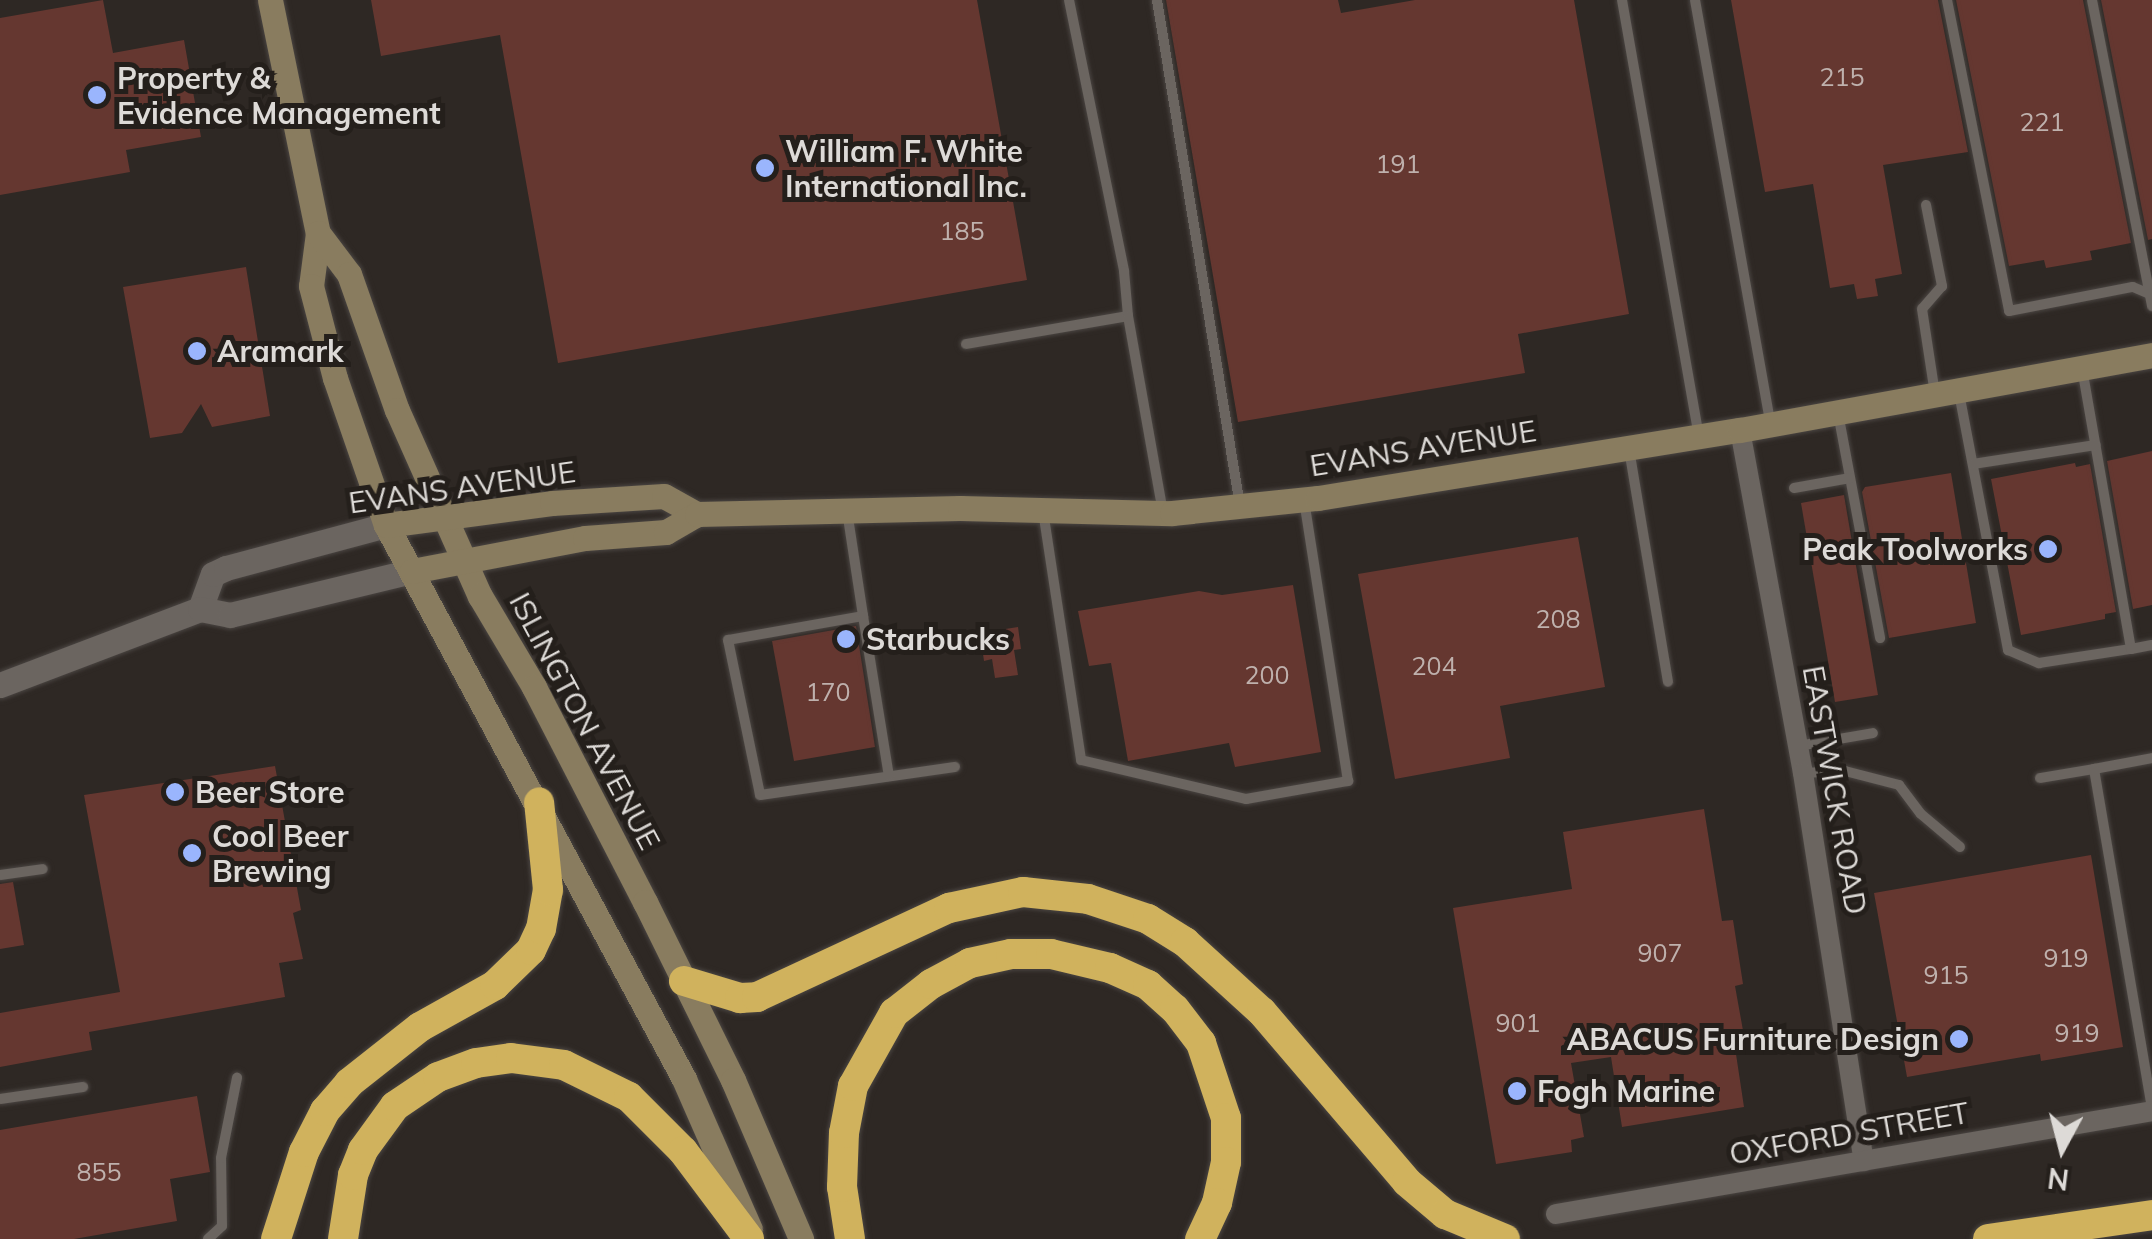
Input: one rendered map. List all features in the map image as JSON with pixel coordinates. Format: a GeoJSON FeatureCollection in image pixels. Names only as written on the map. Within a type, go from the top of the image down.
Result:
{"type":"FeatureCollection","features":[{"type":"Feature","properties":{"kind":"highway"},"geometry":{"type":"LineString","coordinates":[[276,1239],[304,1152],[325,1111],[350,1082],[420,1027],[495,985],[531,950],[541,929],[548,890],[539,802]]}},
{"type":"Feature","properties":{"kind":"highway"},"geometry":{"type":"LineString","coordinates":[[684,981],[740,998],[756,997],[949,908],[1023,892],[1088,899],[1148,919],[1185,942],[1262,1012],[1407,1182],[1445,1214],[1505,1239]]}},
{"type":"Feature","properties":{"kind":"highway"},"geometry":{"type":"LineString","coordinates":[[850,1239],[842,1186],[844,1133],[853,1086],[874,1044],[894,1013],[931,984],[970,963],[1011,954],[1051,954],[1110,968],[1136,980],[1175,1009],[1201,1042],[1215,1078],[1226,1133],[1217,1203],[1200,1239]]}},
{"type":"Feature","properties":{"kind":"highway"},"geometry":{"type":"LineString","coordinates":[[343,1239],[352,1175],[363,1150],[395,1106],[438,1078],[476,1063],[511,1058],[564,1064],[629,1096],[683,1150],[752,1239]]}},
{"type":"Feature","properties":{"kind":"highway"},"geometry":{"type":"LineString","coordinates":[[1988,1239],[2152,1216]]}},
{"type":"Feature","properties":{"kind":"main road","name":"ISLINGTON AVENUE"},"geometry":{"type":"LineString","coordinates":[[270,0],[318,233],[311,286],[336,378],[386,524],[539,802],[684,1079],[752,1239]]}},
{"type":"Feature","properties":{"kind":"main road","name":"ISLINGTON AVENUE"},"geometry":{"type":"LineString","coordinates":[[318,233],[350,274],[397,410],[443,516],[734,1080],[801,1239]]}},
{"type":"Feature","properties":{"kind":"main road","name":"EVANS AVENUE"},"geometry":{"type":"LineString","coordinates":[[412,571],[585,538],[666,532],[697,514],[847,510],[1163,513],[1304,500],[1740,430],[2152,355]]}},
{"type":"Feature","properties":{"kind":"main road","name":"EVANS AVENUE"},"geometry":{"type":"LineString","coordinates":[[386,524],[664,496],[697,514]]}},
{"type":"Feature","properties":{"kind":"street","name":"EASTWICK ROAD"},"geometry":{"type":"LineString","coordinates":[[1740,430],[1803,773],[1864,1161]]}},
{"type":"Feature","properties":{"kind":"street","name":"EVANS AVENUE"},"geometry":{"type":"LineString","coordinates":[[200,609],[213,574],[226,568],[386,524]]}},
{"type":"Feature","properties":{"kind":"street","name":"EVANS AVENUE"},"geometry":{"type":"LineString","coordinates":[[0,686],[200,609],[230,615],[412,571]]}},
{"type":"Feature","properties":{"kind":"street","name":"OXFORD STREET"},"geometry":{"type":"LineString","coordinates":[[1556,1214],[2152,1109]]}},
{"type":"Feature","properties":{"kind":"lane"},"geometry":{"type":"LineString","coordinates":[[1069,0],[1124,271],[1128,316],[1163,513]]}},
{"type":"Feature","properties":{"kind":"lane"},"geometry":{"type":"LineString","coordinates":[[1156,0],[1240,506]]}},
{"type":"Feature","properties":{"kind":"lane"},"geometry":{"type":"LineString","coordinates":[[1622,0],[1700,436]]}},
{"type":"Feature","properties":{"kind":"lane"},"geometry":{"type":"LineString","coordinates":[[1695,0],[1770,424]]}},
{"type":"Feature","properties":{"kind":"lane"},"geometry":{"type":"LineString","coordinates":[[1947,0],[2009,310],[2132,287],[2151,299]]}},
{"type":"Feature","properties":{"kind":"lane"},"geometry":{"type":"LineString","coordinates":[[2092,0],[2151,299]]}},
{"type":"Feature","properties":{"kind":"lane"},"geometry":{"type":"LineString","coordinates":[[1926,205],[1942,286],[1922,309],[1973,464],[2008,650],[2039,663],[2152,645]]}},
{"type":"Feature","properties":{"kind":"lane"},"geometry":{"type":"LineString","coordinates":[[966,344],[1128,316]]}},
{"type":"Feature","properties":{"kind":"lane"},"geometry":{"type":"LineString","coordinates":[[2082,368],[2131,649]]}},
{"type":"Feature","properties":{"kind":"lane"},"geometry":{"type":"LineString","coordinates":[[1838,412],[1880,638]]}},
{"type":"Feature","properties":{"kind":"lane"},"geometry":{"type":"LineString","coordinates":[[1973,464],[2096,445]]}},
{"type":"Feature","properties":{"kind":"lane"},"geometry":{"type":"LineString","coordinates":[[1629,448],[1668,682]]}},
{"type":"Feature","properties":{"kind":"lane"},"geometry":{"type":"LineString","coordinates":[[1794,488],[1850,478]]}},
{"type":"Feature","properties":{"kind":"lane"},"geometry":{"type":"LineString","coordinates":[[1043,510],[1081,760],[1246,799],[1348,781],[1304,500]]}},
{"type":"Feature","properties":{"kind":"lane"},"geometry":{"type":"LineString","coordinates":[[847,510],[889,776]]}},
{"type":"Feature","properties":{"kind":"lane"},"geometry":{"type":"LineString","coordinates":[[863,616],[728,640],[760,795],[955,768]]}},
{"type":"Feature","properties":{"kind":"lane"},"geometry":{"type":"LineString","coordinates":[[1798,746],[1874,734]]}},
{"type":"Feature","properties":{"kind":"lane"},"geometry":{"type":"LineString","coordinates":[[2040,778],[2152,758]]}},
{"type":"Feature","properties":{"kind":"lane"},"geometry":{"type":"LineString","coordinates":[[2094,769],[2152,1109]]}},
{"type":"Feature","properties":{"kind":"lane"},"geometry":{"type":"LineString","coordinates":[[1803,773],[1845,771],[1899,785],[1921,814],[1960,847]]}},
{"type":"Feature","properties":{"kind":"lane"},"geometry":{"type":"LineString","coordinates":[[0,876],[44,869]]}},
{"type":"Feature","properties":{"kind":"lane"},"geometry":{"type":"LineString","coordinates":[[208,1239],[222,1226],[221,1158],[237,1078]]}},
{"type":"Feature","properties":{"kind":"lane"},"geometry":{"type":"LineString","coordinates":[[0,1099],[83,1087]]}},
{"type":"Feature","properties":{"kind":"building","name":"Property & Evidence Management"},"geometry":{"type":"Polygon","coordinates":[[[103,0],[113,53],[184,40],[201,137],[126,150],[130,172],[0,195],[0,18],[103,0]]]}},
{"type":"Feature","properties":{"kind":"building","name":"William F. White International Inc."},"geometry":{"type":"Polygon","coordinates":[[[371,0],[977,0],[1027,280],[558,363],[500,35],[381,56],[371,0]]]}},
{"type":"Feature","properties":{"kind":"building"},"geometry":{"type":"Polygon","coordinates":[[[1166,0],[1338,0],[1341,13],[1415,0],[1574,0],[1629,314],[1518,334],[1525,373],[1238,422],[1166,0]]]}},
{"type":"Feature","properties":{"kind":"building"},"geometry":{"type":"Polygon","coordinates":[[[1731,0],[1938,0],[1968,152],[1883,165],[1902,274],[1875,279],[1878,296],[1857,299],[1854,284],[1830,288],[1813,184],[1765,192],[1731,0]]]}},
{"type":"Feature","properties":{"kind":"building"},"geometry":{"type":"Polygon","coordinates":[[[1956,0],[2083,0],[2131,243],[2090,251],[2092,260],[2046,268],[2044,260],[2009,266],[1956,0]]]}},
{"type":"Feature","properties":{"kind":"building"},"geometry":{"type":"Polygon","coordinates":[[[2101,0],[2152,0],[2152,239],[2148,240],[2101,0]]]}},
{"type":"Feature","properties":{"kind":"building","name":"Aramark"},"geometry":{"type":"Polygon","coordinates":[[[246,267],[270,416],[212,427],[201,404],[182,433],[150,438],[123,287],[246,267]]]}},
{"type":"Feature","properties":{"kind":"building"},"geometry":{"type":"Polygon","coordinates":[[[2152,451],[2152,605],[2133,609],[2107,461],[2152,451]]]}},
{"type":"Feature","properties":{"kind":"building","name":"Peak Toolworks"},"geometry":{"type":"Polygon","coordinates":[[[2075,463],[2076,467],[2090,464],[2116,612],[2105,614],[2105,619],[2021,635],[1991,479],[2075,463]]]}},
{"type":"Feature","properties":{"kind":"building"},"geometry":{"type":"Polygon","coordinates":[[[1951,473],[1976,623],[1889,638],[1862,492],[1865,487],[1951,473]]]}},
{"type":"Feature","properties":{"kind":"building"},"geometry":{"type":"Polygon","coordinates":[[[1844,495],[1878,695],[1835,702],[1801,503],[1844,495]]]}},
{"type":"Feature","properties":{"kind":"building"},"geometry":{"type":"Polygon","coordinates":[[[1578,537],[1605,687],[1500,706],[1510,758],[1395,779],[1358,574],[1578,537]]]}},
{"type":"Feature","properties":{"kind":"building"},"geometry":{"type":"Polygon","coordinates":[[[1293,585],[1321,752],[1235,767],[1229,743],[1128,761],[1111,663],[1089,666],[1078,611],[1199,591],[1222,595],[1293,585]]]}},
{"type":"Feature","properties":{"kind":"building"},"geometry":{"type":"Polygon","coordinates":[[[856,626],[875,747],[794,761],[772,641],[856,626]]]}},
{"type":"Feature","properties":{"kind":"building"},"geometry":{"type":"Polygon","coordinates":[[[1018,627],[1021,649],[1014,650],[1018,675],[995,678],[992,659],[984,661],[980,633],[1018,627]]]}},
{"type":"Feature","properties":{"kind":"building","name":"Cool Beer Brewing"},"geometry":{"type":"Polygon","coordinates":[[[275,766],[301,910],[293,913],[303,959],[279,963],[285,997],[89,1032],[92,1050],[0,1067],[0,1013],[120,992],[84,795],[275,766]]]}},
{"type":"Feature","properties":{"kind":"building"},"geometry":{"type":"Polygon","coordinates":[[[1704,809],[1722,921],[1733,920],[1743,984],[1735,986],[1744,1036],[1734,1041],[1744,1107],[1622,1127],[1611,1057],[1571,1063],[1584,1137],[1571,1140],[1572,1152],[1496,1164],[1453,908],[1572,889],[1563,832],[1704,809]]]}},
{"type":"Feature","properties":{"kind":"building"},"geometry":{"type":"Polygon","coordinates":[[[2091,855],[2123,1047],[2041,1061],[2040,1054],[1907,1077],[1874,893],[2091,855]]]}},
{"type":"Feature","properties":{"kind":"building"},"geometry":{"type":"Polygon","coordinates":[[[13,882],[24,945],[0,949],[0,884],[13,882]]]}},
{"type":"Feature","properties":{"kind":"building"},"geometry":{"type":"Polygon","coordinates":[[[197,1096],[210,1172],[170,1179],[177,1221],[74,1239],[0,1239],[0,1130],[197,1096]]]}},
{"type":"Feature","properties":{"kind":"place","name":"Property & Evidence Management"},"geometry":{"type":"Point","coordinates":[97,95]}},
{"type":"Feature","properties":{"kind":"place","name":"William F. White International Inc."},"geometry":{"type":"Point","coordinates":[765,168]}},
{"type":"Feature","properties":{"kind":"place","name":"Aramark"},"geometry":{"type":"Point","coordinates":[197,351]}},
{"type":"Feature","properties":{"kind":"place","name":"Peak Toolworks"},"geometry":{"type":"Point","coordinates":[2048,549]}},
{"type":"Feature","properties":{"kind":"place","name":"Starbucks"},"geometry":{"type":"Point","coordinates":[846,639]}},
{"type":"Feature","properties":{"kind":"place","name":"Beer Store"},"geometry":{"type":"Point","coordinates":[175,792]}},
{"type":"Feature","properties":{"kind":"place","name":"Cool Beer Brewing"},"geometry":{"type":"Point","coordinates":[192,853]}},
{"type":"Feature","properties":{"kind":"place","name":"ABACUS Furniture Design"},"geometry":{"type":"Point","coordinates":[1959,1039]}},
{"type":"Feature","properties":{"kind":"place","name":"Fogh Marine"},"geometry":{"type":"Point","coordinates":[1517,1091]}}]}
